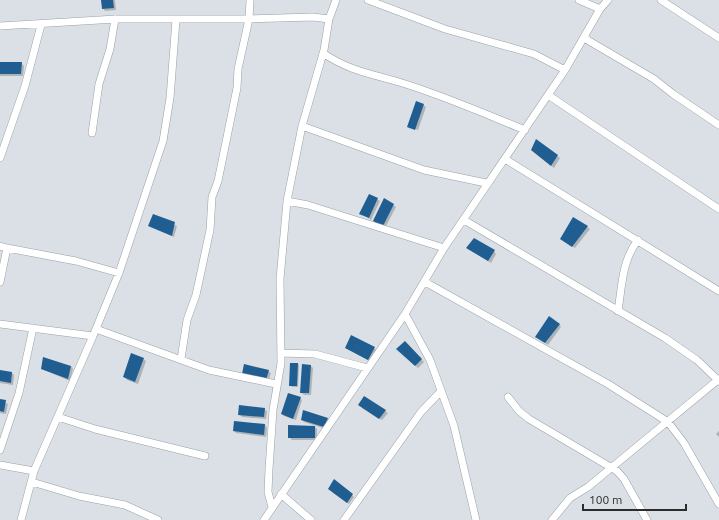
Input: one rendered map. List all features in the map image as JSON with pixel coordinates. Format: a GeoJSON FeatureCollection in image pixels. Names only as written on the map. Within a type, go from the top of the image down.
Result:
{"type":"FeatureCollection","features":[{"type":"Feature","properties":{"kind":"street"},"geometry":{"type":"LineString","coordinates":[[181,360],[187,320],[196,295],[210,230],[212,197],[218,181],[237,88],[238,69],[250,19],[250,0]]}},
{"type":"Feature","properties":{"kind":"street"},"geometry":{"type":"LineString","coordinates":[[272,507],[268,492],[269,469],[276,384],[281,363],[280,279],[287,201],[302,126],[323,53],[329,19],[336,0]]}},
{"type":"Feature","properties":{"kind":"street"},"geometry":{"type":"LineString","coordinates":[[368,0],[445,28],[534,54],[565,70]]}},
{"type":"Feature","properties":{"kind":"street"},"geometry":{"type":"LineString","coordinates":[[579,0],[600,9]]}},
{"type":"Feature","properties":{"kind":"street"},"geometry":{"type":"LineString","coordinates":[[264,520],[405,314],[444,248],[464,220],[486,183],[505,159],[565,70],[600,9],[608,0]]}},
{"type":"Feature","properties":{"kind":"street"},"geometry":{"type":"LineString","coordinates":[[661,0],[719,38]]}},
{"type":"Feature","properties":{"kind":"street"},"geometry":{"type":"LineString","coordinates":[[0,26],[40,25],[115,19],[176,20],[313,17],[329,19]]}},
{"type":"Feature","properties":{"kind":"street"},"geometry":{"type":"LineString","coordinates":[[92,133],[98,90],[110,49],[115,19]]}},
{"type":"Feature","properties":{"kind":"street"},"geometry":{"type":"LineString","coordinates":[[21,520],[34,471],[119,273],[163,141],[170,98],[176,20]]}},
{"type":"Feature","properties":{"kind":"street"},"geometry":{"type":"LineString","coordinates":[[0,158],[27,80],[40,25]]}},
{"type":"Feature","properties":{"kind":"street"},"geometry":{"type":"LineString","coordinates":[[584,38],[654,79],[673,94],[719,125]]}},
{"type":"Feature","properties":{"kind":"street"},"geometry":{"type":"LineString","coordinates":[[323,53],[335,62],[354,70],[399,82],[525,130]]}},
{"type":"Feature","properties":{"kind":"street"},"geometry":{"type":"LineString","coordinates":[[548,95],[719,209]]}},
{"type":"Feature","properties":{"kind":"street"},"geometry":{"type":"LineString","coordinates":[[302,126],[424,170],[486,183]]}},
{"type":"Feature","properties":{"kind":"street"},"geometry":{"type":"LineString","coordinates":[[505,159],[719,290]]}},
{"type":"Feature","properties":{"kind":"street"},"geometry":{"type":"LineString","coordinates":[[287,201],[315,207],[444,248]]}},
{"type":"Feature","properties":{"kind":"street"},"geometry":{"type":"LineString","coordinates":[[464,220],[618,310],[697,360],[718,380],[588,486],[570,498],[553,520]]}},
{"type":"Feature","properties":{"kind":"street"},"geometry":{"type":"LineString","coordinates":[[618,310],[625,265],[629,251],[638,240]]}},
{"type":"Feature","properties":{"kind":"street"},"geometry":{"type":"LineString","coordinates":[[0,282],[4,247],[76,261],[119,273]]}},
{"type":"Feature","properties":{"kind":"street"},"geometry":{"type":"LineString","coordinates":[[425,282],[608,384],[668,422],[684,443],[719,504]]}},
{"type":"Feature","properties":{"kind":"street"},"geometry":{"type":"LineString","coordinates":[[405,314],[430,360],[454,426],[476,520]]}},
{"type":"Feature","properties":{"kind":"street"},"geometry":{"type":"LineString","coordinates":[[0,324],[93,336]]}},
{"type":"Feature","properties":{"kind":"street"},"geometry":{"type":"LineString","coordinates":[[0,450],[18,393],[33,328]]}},
{"type":"Feature","properties":{"kind":"street"},"geometry":{"type":"LineString","coordinates":[[96,329],[209,370],[276,384]]}},
{"type":"Feature","properties":{"kind":"street"},"geometry":{"type":"LineString","coordinates":[[281,353],[315,354],[367,368]]}},
{"type":"Feature","properties":{"kind":"street"},"geometry":{"type":"LineString","coordinates":[[344,520],[421,412],[441,391]]}},
{"type":"Feature","properties":{"kind":"street"},"geometry":{"type":"LineString","coordinates":[[508,397],[519,411],[529,419],[610,468],[624,479],[647,520]]}},
{"type":"Feature","properties":{"kind":"street"},"geometry":{"type":"LineString","coordinates":[[58,417],[95,429],[205,456]]}},
{"type":"Feature","properties":{"kind":"street"},"geometry":{"type":"LineString","coordinates":[[0,465],[34,471]]}},
{"type":"Feature","properties":{"kind":"street"},"geometry":{"type":"LineString","coordinates":[[32,482],[78,496],[125,505],[158,520]]}},
{"type":"Feature","properties":{"kind":"street"},"geometry":{"type":"LineString","coordinates":[[281,494],[311,520]]}},
{"type":"Feature","properties":{"kind":"building"},"geometry":{"type":"Polygon","coordinates":[[[101,0],[113,0],[114,8],[102,9],[101,0]]]}},
{"type":"Feature","properties":{"kind":"building"},"geometry":{"type":"Polygon","coordinates":[[[0,62],[22,62],[21,74],[0,74],[0,62]]]}},
{"type":"Feature","properties":{"kind":"building"},"geometry":{"type":"Polygon","coordinates":[[[416,101],[424,104],[415,130],[407,127],[416,101]]]}},
{"type":"Feature","properties":{"kind":"building"},"geometry":{"type":"Polygon","coordinates":[[[536,139],[558,155],[551,166],[531,150],[536,139]]]}},
{"type":"Feature","properties":{"kind":"building"},"geometry":{"type":"Polygon","coordinates":[[[369,194],[378,198],[369,218],[359,214],[369,194]]]}},
{"type":"Feature","properties":{"kind":"building"},"geometry":{"type":"Polygon","coordinates":[[[384,198],[394,204],[383,226],[373,221],[384,198]]]}},
{"type":"Feature","properties":{"kind":"building"},"geometry":{"type":"Polygon","coordinates":[[[153,214],[175,222],[172,236],[148,226],[153,214]]]}},
{"type":"Feature","properties":{"kind":"building"},"geometry":{"type":"Polygon","coordinates":[[[573,217],[588,226],[572,247],[560,239],[573,217]]]}},
{"type":"Feature","properties":{"kind":"building"},"geometry":{"type":"Polygon","coordinates":[[[474,238],[495,250],[488,261],[466,248],[474,238]]]}},
{"type":"Feature","properties":{"kind":"building"},"geometry":{"type":"Polygon","coordinates":[[[549,316],[560,324],[545,343],[535,337],[549,316]]]}},
{"type":"Feature","properties":{"kind":"building"},"geometry":{"type":"Polygon","coordinates":[[[351,335],[375,347],[368,360],[345,348],[351,335]]]}},
{"type":"Feature","properties":{"kind":"building"},"geometry":{"type":"Polygon","coordinates":[[[405,341],[422,359],[415,366],[396,349],[405,341]]]}},
{"type":"Feature","properties":{"kind":"building"},"geometry":{"type":"Polygon","coordinates":[[[131,353],[144,358],[135,382],[123,377],[131,353]]]}},
{"type":"Feature","properties":{"kind":"building"},"geometry":{"type":"Polygon","coordinates":[[[43,357],[71,366],[68,379],[41,369],[43,357]]]}},
{"type":"Feature","properties":{"kind":"building"},"geometry":{"type":"Polygon","coordinates":[[[290,363],[298,363],[297,386],[289,386],[290,363]]]}},
{"type":"Feature","properties":{"kind":"building"},"geometry":{"type":"Polygon","coordinates":[[[244,364],[269,370],[266,380],[242,374],[244,364]]]}},
{"type":"Feature","properties":{"kind":"building"},"geometry":{"type":"Polygon","coordinates":[[[302,364],[311,365],[309,393],[300,393],[302,364]]]}},
{"type":"Feature","properties":{"kind":"building"},"geometry":{"type":"Polygon","coordinates":[[[0,370],[12,372],[11,383],[0,381],[0,370]]]}},
{"type":"Feature","properties":{"kind":"building"},"geometry":{"type":"Polygon","coordinates":[[[288,393],[301,397],[293,419],[281,414],[288,393]]]}},
{"type":"Feature","properties":{"kind":"building"},"geometry":{"type":"Polygon","coordinates":[[[364,396],[386,410],[379,419],[358,405],[364,396]]]}},
{"type":"Feature","properties":{"kind":"building"},"geometry":{"type":"Polygon","coordinates":[[[0,399],[6,400],[4,412],[0,411],[0,399]]]}},
{"type":"Feature","properties":{"kind":"building"},"geometry":{"type":"Polygon","coordinates":[[[239,405],[265,408],[264,417],[238,415],[239,405]]]}},
{"type":"Feature","properties":{"kind":"building"},"geometry":{"type":"Polygon","coordinates":[[[303,410],[328,418],[324,427],[301,420],[303,410]]]}},
{"type":"Feature","properties":{"kind":"building"},"geometry":{"type":"Polygon","coordinates":[[[234,421],[265,424],[264,435],[233,431],[234,421]]]}},
{"type":"Feature","properties":{"kind":"building"},"geometry":{"type":"Polygon","coordinates":[[[288,425],[315,426],[315,438],[288,438],[288,425]]]}},
{"type":"Feature","properties":{"kind":"building"},"geometry":{"type":"Polygon","coordinates":[[[334,479],[353,494],[347,503],[328,489],[334,479]]]}}]}
